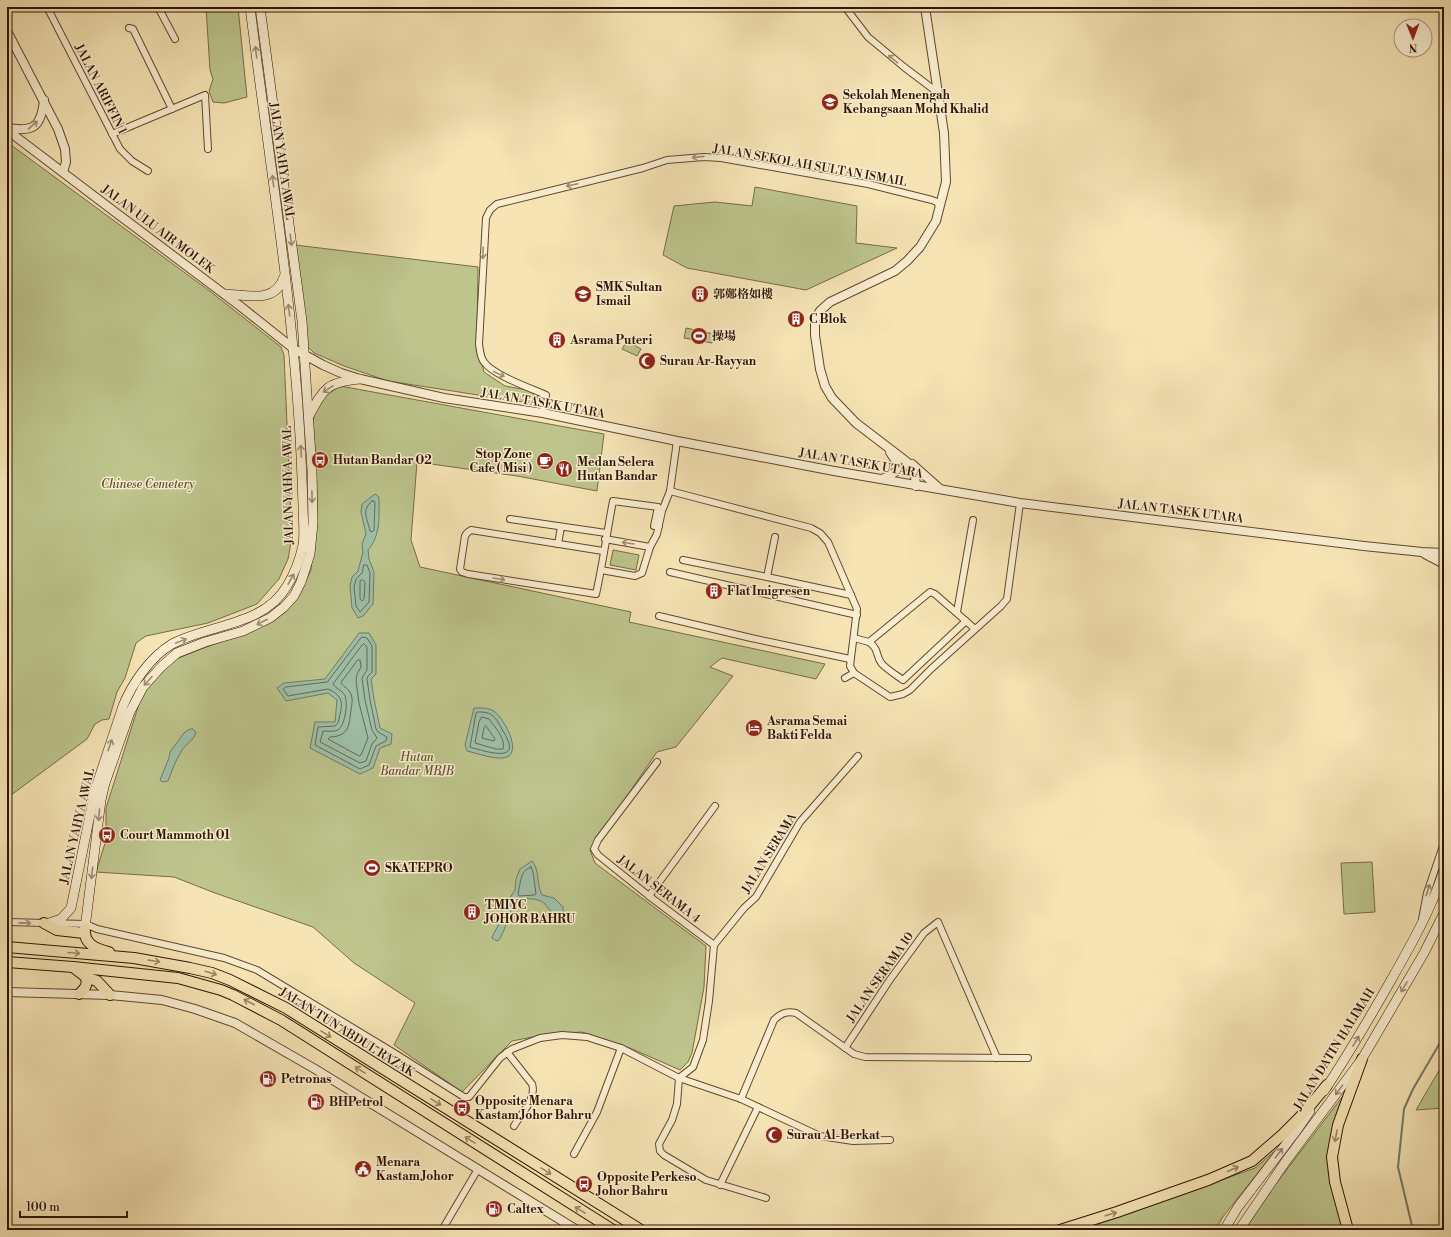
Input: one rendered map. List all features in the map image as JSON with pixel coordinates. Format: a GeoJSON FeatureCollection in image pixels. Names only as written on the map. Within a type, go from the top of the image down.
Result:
{"type":"FeatureCollection","features":[{"type":"Feature","properties":{"kind":"highway"},"geometry":{"type":"LineString","coordinates":[[46,923],[57,930],[85,929],[87,940],[98,949],[134,958]]}},
{"type":"Feature","properties":{"kind":"highway","name":"JALAN TUN ABDUL RAZAK"},"geometry":{"type":"LineString","coordinates":[[7,947],[134,958],[200,970],[218,975],[246,987],[286,1008],[641,1230]]}},
{"type":"Feature","properties":{"kind":"highway","name":"JALAN TUN ABDUL RAZAK"},"geometry":{"type":"LineString","coordinates":[[7,962],[178,978],[221,990],[244,1000],[281,1020],[613,1230]]}},
{"type":"Feature","properties":{"kind":"highway"},"geometry":{"type":"LineString","coordinates":[[73,967],[86,977],[97,981],[110,995]]}},
{"type":"Feature","properties":{"kind":"highway"},"geometry":{"type":"LineString","coordinates":[[79,994],[86,987],[86,977]]}},
{"type":"Feature","properties":{"kind":"highway"},"geometry":{"type":"LineString","coordinates":[[1348,1230],[1335,1182],[1332,1158],[1338,1125],[1362,1059]]}},
{"type":"Feature","properties":{"kind":"highway"},"geometry":{"type":"LineString","coordinates":[[1060,1230],[1208,1180],[1252,1161],[1295,1122],[1327,1085]]}},
{"type":"Feature","properties":{"kind":"main road","name":"JALAN YAHYA AWAL"},"geometry":{"type":"LineString","coordinates":[[46,923],[61,919],[71,908],[97,786],[125,702],[141,674],[157,656],[172,644],[237,622],[265,609],[283,594],[294,574],[303,544],[300,449],[294,349],[250,7]]}},
{"type":"Feature","properties":{"kind":"main road","name":"JALAN YAHYA AWAL"},"geometry":{"type":"LineString","coordinates":[[85,929],[101,800],[105,783],[130,712],[143,686],[160,667],[176,653],[205,642],[242,631],[270,618],[284,608],[294,596],[302,582],[310,554],[313,523],[312,470],[302,322],[260,7]]}},
{"type":"Feature","properties":{"kind":"main road"},"geometry":{"type":"LineString","coordinates":[[225,294],[268,295],[275,292],[279,288],[285,275]]}},
{"type":"Feature","properties":{"kind":"main road"},"geometry":{"type":"LineString","coordinates":[[308,416],[325,389],[342,381],[360,379]]}},
{"type":"Feature","properties":{"kind":"main road","name":"JALAN DATIN HALIMAH"},"geometry":{"type":"LineString","coordinates":[[1224,1230],[1238,1207],[1297,1130],[1354,1044],[1420,928],[1434,898],[1444,870]]}},
{"type":"Feature","properties":{"kind":"main road","name":"JALAN DATIN HALIMAH"},"geometry":{"type":"LineString","coordinates":[[1239,1230],[1286,1161],[1362,1059],[1424,953],[1444,913]]}},
{"type":"Feature","properties":{"kind":"street","name":"JALAN ARIFFIN 1"},"geometry":{"type":"LineString","coordinates":[[47,7],[120,149],[132,161],[148,171]]}},
{"type":"Feature","properties":{"kind":"street"},"geometry":{"type":"LineString","coordinates":[[158,7],[175,39]]}},
{"type":"Feature","properties":{"kind":"street"},"geometry":{"type":"LineString","coordinates":[[845,7],[868,37],[904,68],[937,92]]}},
{"type":"Feature","properties":{"kind":"street"},"geometry":{"type":"LineString","coordinates":[[916,486],[917,480],[907,462],[856,423],[832,398],[825,386],[820,369],[816,349],[815,320],[820,311],[830,302],[895,271],[920,247],[936,221],[946,182],[946,167],[944,133],[925,7]]}},
{"type":"Feature","properties":{"kind":"street"},"geometry":{"type":"LineString","coordinates":[[129,28],[133,29],[172,109]]}},
{"type":"Feature","properties":{"kind":"street"},"geometry":{"type":"LineString","coordinates":[[7,31],[58,129],[64,146],[66,162],[63,172]]}},
{"type":"Feature","properties":{"kind":"street"},"geometry":{"type":"LineString","coordinates":[[112,134],[204,95],[206,96],[208,149]]}},
{"type":"Feature","properties":{"kind":"street"},"geometry":{"type":"LineString","coordinates":[[7,129],[30,129],[37,123],[40,117],[44,100]]}},
{"type":"Feature","properties":{"kind":"street","name":"JALAN ULU AIR MOLEK"},"geometry":{"type":"LineString","coordinates":[[7,129],[225,294],[304,356]]}},
{"type":"Feature","properties":{"kind":"street","name":"JALAN SEKOLAH SULTAN ISMAIL"},"geometry":{"type":"LineString","coordinates":[[543,413],[546,395],[491,370],[481,356],[479,344],[486,218],[490,210],[497,204],[643,168],[667,160],[704,156],[868,184],[932,200],[937,202],[940,208]]}},
{"type":"Feature","properties":{"kind":"street","name":"JALAN TASEK UTARA"},"geometry":{"type":"LineString","coordinates":[[304,356],[341,373],[360,379],[444,398],[543,413],[678,441],[916,486],[1020,503],[1364,546],[1444,553]]}},
{"type":"Feature","properties":{"kind":"street"},"geometry":{"type":"LineString","coordinates":[[601,570],[637,576],[642,573],[650,546],[655,539],[662,511],[670,491],[678,441]]}},
{"type":"Feature","properties":{"kind":"street"},"geometry":{"type":"LineString","coordinates":[[882,479],[895,474],[898,468],[897,462],[888,448]]}},
{"type":"Feature","properties":{"kind":"street"},"geometry":{"type":"LineString","coordinates":[[898,456],[906,458],[934,485],[942,490]]}},
{"type":"Feature","properties":{"kind":"street"},"geometry":{"type":"LineString","coordinates":[[670,491],[811,528],[820,533],[828,542],[858,610],[856,639],[850,659],[850,666],[854,673],[887,696],[894,697],[910,690],[970,625]]}},
{"type":"Feature","properties":{"kind":"street"},"geometry":{"type":"LineString","coordinates":[[603,551],[469,530],[465,536],[461,571],[468,574],[596,594],[613,501],[658,507],[654,526],[659,526]]}},
{"type":"Feature","properties":{"kind":"street"},"geometry":{"type":"LineString","coordinates":[[856,639],[869,642],[877,650],[878,657],[882,663],[903,680],[970,625],[1001,606],[1007,599],[1020,503]]}},
{"type":"Feature","properties":{"kind":"street"},"geometry":{"type":"LineString","coordinates":[[510,519],[561,526],[650,546]]}},
{"type":"Feature","properties":{"kind":"street"},"geometry":{"type":"LineString","coordinates":[[957,612],[973,520]]}},
{"type":"Feature","properties":{"kind":"street"},"geometry":{"type":"LineString","coordinates":[[558,544],[561,526]]}},
{"type":"Feature","properties":{"kind":"street"},"geometry":{"type":"LineString","coordinates":[[767,577],[775,537]]}},
{"type":"Feature","properties":{"kind":"street","name":"JALAN TASEK UTARA"},"geometry":{"type":"LineString","coordinates":[[1422,552],[1434,557],[1444,564]]}},
{"type":"Feature","properties":{"kind":"street"},"geometry":{"type":"LineString","coordinates":[[682,560],[851,595]]}},
{"type":"Feature","properties":{"kind":"street"},"geometry":{"type":"LineString","coordinates":[[670,572],[857,615]]}},
{"type":"Feature","properties":{"kind":"street"},"geometry":{"type":"LineString","coordinates":[[869,642],[930,592],[935,594],[957,612],[970,625]]}},
{"type":"Feature","properties":{"kind":"street"},"geometry":{"type":"LineString","coordinates":[[659,616],[850,659]]}},
{"type":"Feature","properties":{"kind":"street"},"geometry":{"type":"LineString","coordinates":[[845,678],[854,673]]}},
{"type":"Feature","properties":{"kind":"street","name":"JALAN SERAMA"},"geometry":{"type":"LineString","coordinates":[[714,945],[744,908],[756,897],[800,822],[858,756]]}},
{"type":"Feature","properties":{"kind":"street","name":"JALAN SERAMA 4"},"geometry":{"type":"LineString","coordinates":[[657,762],[598,840],[594,848],[598,854],[649,896],[714,945]]}},
{"type":"Feature","properties":{"kind":"street"},"geometry":{"type":"LineString","coordinates":[[649,896],[715,806]]}},
{"type":"Feature","properties":{"kind":"street"},"geometry":{"type":"LineString","coordinates":[[1420,928],[1427,893],[1444,843]]}},
{"type":"Feature","properties":{"kind":"street"},"geometry":{"type":"LineString","coordinates":[[7,922],[46,923]]}},
{"type":"Feature","properties":{"kind":"street","name":"JALAN SERAMA 10"},"geometry":{"type":"LineString","coordinates":[[845,1048],[889,981],[924,933],[938,922],[997,1058]]}},
{"type":"Feature","properties":{"kind":"street"},"geometry":{"type":"LineString","coordinates":[[85,929],[97,929],[224,958],[257,970],[464,1097],[469,1097],[500,1058],[512,1049],[540,1038],[562,1035],[587,1037],[621,1048],[678,1078],[741,1099],[820,1136],[853,1141],[890,1140]]}},
{"type":"Feature","properties":{"kind":"street"},"geometry":{"type":"LineString","coordinates":[[678,1078],[693,1067],[703,1040],[709,1001],[714,945]]}},
{"type":"Feature","properties":{"kind":"street"},"geometry":{"type":"LineString","coordinates":[[7,992],[110,995],[162,1000],[195,1009],[235,1023],[321,1072],[578,1230]]}},
{"type":"Feature","properties":{"kind":"street"},"geometry":{"type":"LineString","coordinates":[[741,1099],[774,1020],[781,1014],[789,1012],[796,1013],[854,1054],[865,1057],[1028,1058]]}},
{"type":"Feature","properties":{"kind":"street"},"geometry":{"type":"LineString","coordinates":[[574,1154],[597,1112],[621,1048]]}},
{"type":"Feature","properties":{"kind":"street"},"geometry":{"type":"LineString","coordinates":[[507,1052],[532,1084],[534,1089],[533,1096],[514,1126]]}},
{"type":"Feature","properties":{"kind":"street"},"geometry":{"type":"LineString","coordinates":[[678,1078],[677,1104],[672,1120],[659,1144],[660,1151],[664,1155],[706,1180],[766,1198]]}},
{"type":"Feature","properties":{"kind":"street"},"geometry":{"type":"LineString","coordinates":[[720,1185],[758,1107]]}},
{"type":"Feature","properties":{"kind":"street"},"geometry":{"type":"LineString","coordinates":[[442,1230],[478,1169]]}},
{"type":"Feature","properties":{"kind":"green space"},"geometry":{"type":"Polygon","coordinates":[[[206,7],[238,7],[247,97],[224,103],[213,102],[209,91],[213,79],[210,70],[206,7]]]}},
{"type":"Feature","properties":{"kind":"green space","name":"Chinese Cemetery"},"geometry":{"type":"Polygon","coordinates":[[[7,142],[211,292],[281,347],[284,355],[292,537],[288,559],[279,579],[257,604],[208,623],[146,636],[136,643],[125,678],[117,692],[109,719],[102,720],[95,724],[87,739],[7,798],[7,142]]]}},
{"type":"Feature","properties":{"kind":"green space"},"geometry":{"type":"Polygon","coordinates":[[[755,187],[857,206],[856,243],[897,248],[806,290],[687,268],[663,255],[674,206],[715,202],[752,206],[755,187]]]}},
{"type":"Feature","properties":{"kind":"green space"},"geometry":{"type":"Polygon","coordinates":[[[295,245],[478,267],[477,345],[484,372],[505,386],[538,392],[536,404],[388,381],[344,366],[314,353],[306,345],[295,245]]]}},
{"type":"Feature","properties":{"kind":"green space","name":"操場"},"geometry":{"type":"Polygon","coordinates":[[[686,328],[714,334],[712,343],[684,338],[686,328]]]}},
{"type":"Feature","properties":{"kind":"green space"},"geometry":{"type":"Polygon","coordinates":[[[627,341],[641,349],[637,356],[622,349],[627,341]]]}},
{"type":"Feature","properties":{"kind":"green space","name":"Hutan Bandar MBJB"},"geometry":{"type":"Polygon","coordinates":[[[340,386],[604,434],[597,491],[517,476],[417,462],[411,540],[420,567],[631,612],[629,622],[825,664],[816,679],[722,658],[710,667],[733,676],[676,747],[657,752],[590,850],[595,863],[706,946],[704,987],[692,1053],[688,1062],[680,1070],[630,1048],[582,1032],[548,1034],[512,1041],[462,1092],[394,1045],[415,1003],[354,963],[313,927],[174,877],[96,872],[106,840],[106,808],[144,688],[169,662],[248,632],[301,591],[311,570],[317,509],[313,421],[318,400],[340,386]]]}},
{"type":"Feature","properties":{"kind":"green space"},"geometry":{"type":"Polygon","coordinates":[[[613,550],[639,555],[636,570],[610,565],[613,550]]]}},
{"type":"Feature","properties":{"kind":"green space"},"geometry":{"type":"Polygon","coordinates":[[[1372,862],[1375,912],[1344,914],[1341,863],[1372,862]]]}},
{"type":"Feature","properties":{"kind":"green space"},"geometry":{"type":"Polygon","coordinates":[[[1444,1062],[1444,1108],[1416,1110],[1444,1062]]]}},
{"type":"Feature","properties":{"kind":"green space"},"geometry":{"type":"Polygon","coordinates":[[[1349,1088],[1331,1152],[1346,1230],[1244,1230],[1272,1189],[1349,1088]]]}},
{"type":"Feature","properties":{"kind":"green space"},"geometry":{"type":"Polygon","coordinates":[[[1276,1150],[1222,1218],[1216,1230],[1081,1230],[1255,1168],[1276,1150]]]}},
{"type":"Feature","properties":{"kind":"water"},"geometry":{"type":"Polygon","coordinates":[[[375,494],[379,497],[378,525],[375,538],[368,550],[369,559],[374,572],[373,604],[363,616],[358,618],[352,608],[350,586],[352,577],[358,571],[363,552],[362,544],[366,534],[361,512],[362,504],[375,494]]]}},
{"type":"Feature","properties":{"kind":"water"},"geometry":{"type":"Polygon","coordinates":[[[359,633],[369,633],[376,645],[376,674],[371,679],[374,699],[380,728],[392,734],[391,744],[380,748],[373,768],[360,774],[310,748],[315,722],[335,722],[337,700],[328,693],[286,701],[277,688],[284,683],[325,679],[359,633]]]}},
{"type":"Feature","properties":{"kind":"water"},"geometry":{"type":"Polygon","coordinates":[[[474,708],[490,709],[498,715],[510,734],[512,741],[513,748],[507,757],[498,758],[467,751],[465,745],[474,708]]]}},
{"type":"Feature","properties":{"kind":"water"},"geometry":{"type":"Polygon","coordinates":[[[190,729],[193,729],[196,732],[195,735],[179,755],[168,781],[162,782],[160,780],[170,752],[184,733],[190,729]]]}},
{"type":"Feature","properties":{"kind":"water"},"geometry":{"type":"Polygon","coordinates":[[[532,861],[536,869],[542,895],[554,898],[563,907],[563,914],[554,914],[544,903],[538,900],[520,900],[511,911],[501,937],[498,941],[495,940],[492,938],[499,924],[500,913],[515,890],[516,879],[520,869],[532,861]]]}},
{"type":"Feature","properties":{"kind":"waterway"},"geometry":{"type":"LineString","coordinates":[[1413,1230],[1398,1167],[1404,1109],[1413,1089],[1444,1036]]}},
{"type":"Feature","properties":{"kind":"place","name":"Sekolah Menengah Kebangsaan Mohd Khalid"},"geometry":{"type":"Point","coordinates":[830,102]}},
{"type":"Feature","properties":{"kind":"place","name":"SMK Sultan Ismail"},"geometry":{"type":"Point","coordinates":[583,294]}},
{"type":"Feature","properties":{"kind":"place","name":"郭鄭格如樓"},"geometry":{"type":"Point","coordinates":[700,294]}},
{"type":"Feature","properties":{"kind":"place","name":"C Blok"},"geometry":{"type":"Point","coordinates":[796,319]}},
{"type":"Feature","properties":{"kind":"place","name":"操場"},"geometry":{"type":"Point","coordinates":[699,336]}},
{"type":"Feature","properties":{"kind":"place","name":"Asrama Puteri"},"geometry":{"type":"Point","coordinates":[557,340]}},
{"type":"Feature","properties":{"kind":"place","name":"Surau Ar-Rayyan"},"geometry":{"type":"Point","coordinates":[647,361]}},
{"type":"Feature","properties":{"kind":"place","name":"Hutan Bandar 02"},"geometry":{"type":"Point","coordinates":[320,460]}},
{"type":"Feature","properties":{"kind":"place","name":"Stop Zone Cafe ( Misi )"},"geometry":{"type":"Point","coordinates":[545,461]}},
{"type":"Feature","properties":{"kind":"place","name":"Medan Selera Hutan Bandar"},"geometry":{"type":"Point","coordinates":[564,469]}},
{"type":"Feature","properties":{"kind":"place","name":"Flat Imigresen"},"geometry":{"type":"Point","coordinates":[714,591]}},
{"type":"Feature","properties":{"kind":"place","name":"Asrama Semai Bakti Felda"},"geometry":{"type":"Point","coordinates":[754,728]}},
{"type":"Feature","properties":{"kind":"place","name":"Court Mammoth 01"},"geometry":{"type":"Point","coordinates":[107,835]}},
{"type":"Feature","properties":{"kind":"place","name":"SKATEPRO"},"geometry":{"type":"Point","coordinates":[372,868]}},
{"type":"Feature","properties":{"kind":"place","name":"TMIYC JOHOR BAHRU"},"geometry":{"type":"Point","coordinates":[472,912]}},
{"type":"Feature","properties":{"kind":"place","name":"Petronas"},"geometry":{"type":"Point","coordinates":[268,1079]}},
{"type":"Feature","properties":{"kind":"place","name":"BHPetrol"},"geometry":{"type":"Point","coordinates":[316,1102]}},
{"type":"Feature","properties":{"kind":"place","name":"Opposite Menara Kastam Johor Bahru"},"geometry":{"type":"Point","coordinates":[462,1108]}},
{"type":"Feature","properties":{"kind":"place","name":"Surau Al-Berkat"},"geometry":{"type":"Point","coordinates":[774,1135]}},
{"type":"Feature","properties":{"kind":"place","name":"Menara Kastam Johor"},"geometry":{"type":"Point","coordinates":[363,1169]}},
{"type":"Feature","properties":{"kind":"place","name":"Opposite Perkeso Johor Bahru"},"geometry":{"type":"Point","coordinates":[584,1184]}},
{"type":"Feature","properties":{"kind":"place","name":"Caltex"},"geometry":{"type":"Point","coordinates":[494,1209]}}]}
